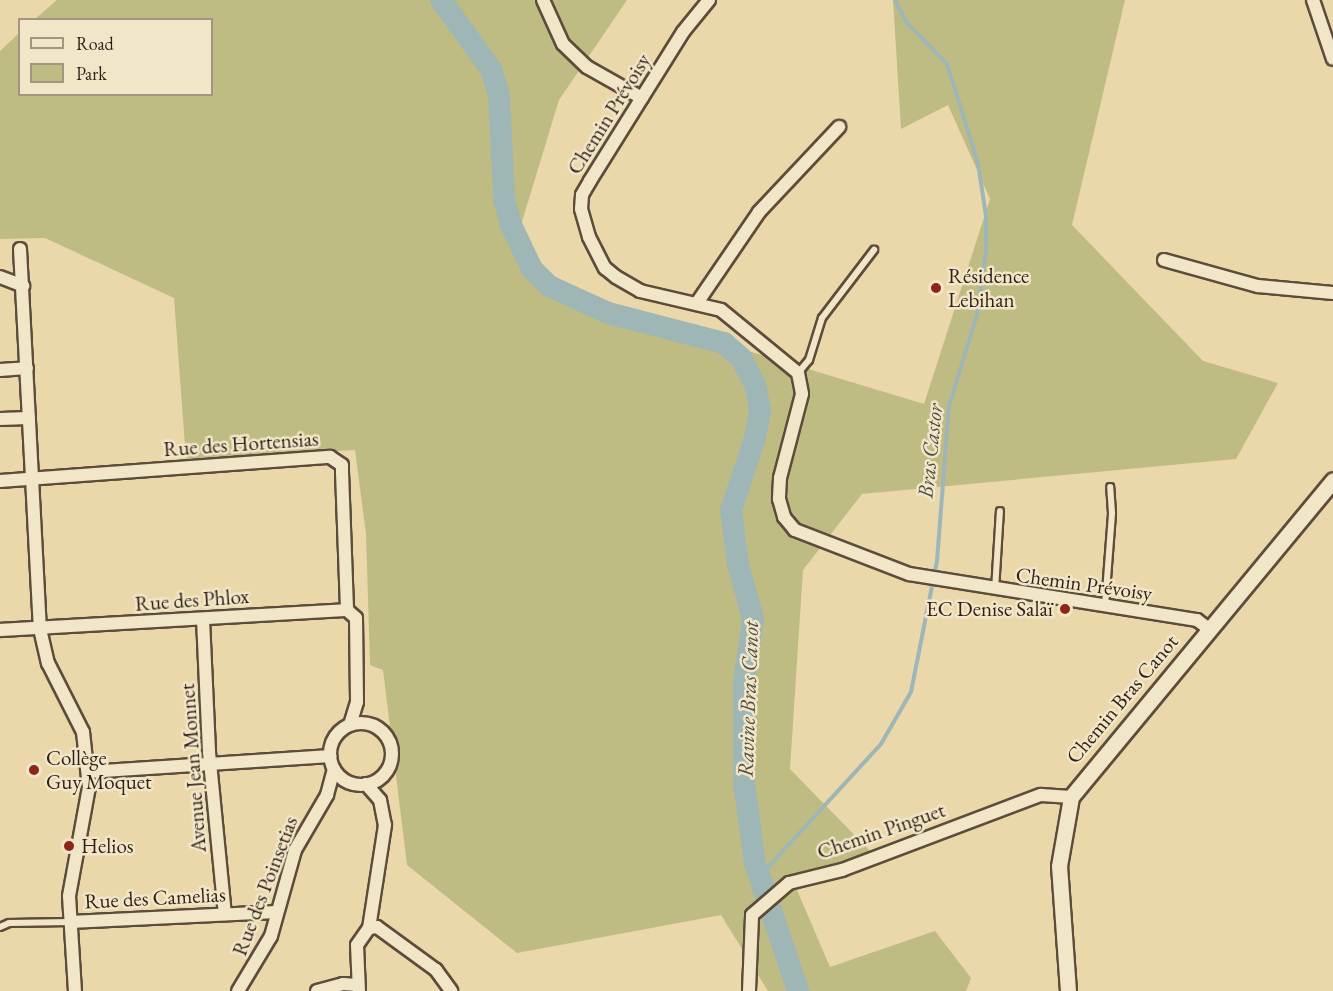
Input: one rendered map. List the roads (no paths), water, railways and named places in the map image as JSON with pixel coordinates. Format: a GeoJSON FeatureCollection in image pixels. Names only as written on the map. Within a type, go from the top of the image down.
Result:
{"type":"FeatureCollection","features":[{"type":"Feature","properties":{"kind":"street"},"geometry":{"type":"LineString","coordinates":[[543,0],[563,44],[587,67],[642,98]]}},
{"type":"Feature","properties":{"kind":"street","name":"Chemin Prévoisy"},"geometry":{"type":"LineString","coordinates":[[709,0],[683,32],[582,195],[581,209],[605,268],[616,277],[640,291],[697,303],[735,319],[798,373],[802,394],[780,478],[779,499],[784,517],[795,530],[924,578],[994,591],[1105,605],[1197,620],[1209,629]]}},
{"type":"Feature","properties":{"kind":"street"},"geometry":{"type":"LineString","coordinates":[[1313,0],[1333,59]]}},
{"type":"Feature","properties":{"kind":"street"},"geometry":{"type":"LineString","coordinates":[[697,303],[759,212],[839,127]]}},
{"type":"Feature","properties":{"kind":"street"},"geometry":{"type":"LineString","coordinates":[[20,249],[40,629],[48,663],[83,732],[88,772],[87,809],[69,896],[75,991]]}},
{"type":"Feature","properties":{"kind":"street"},"geometry":{"type":"LineString","coordinates":[[1164,260],[1258,286],[1333,293]]}},
{"type":"Feature","properties":{"kind":"street"},"geometry":{"type":"LineString","coordinates":[[0,277],[23,286]]}},
{"type":"Feature","properties":{"kind":"street"},"geometry":{"type":"LineString","coordinates":[[0,370],[27,368]]}},
{"type":"Feature","properties":{"kind":"street"},"geometry":{"type":"LineString","coordinates":[[0,419],[29,418]]}},
{"type":"Feature","properties":{"kind":"street","name":"Rue des Hortensias"},"geometry":{"type":"LineString","coordinates":[[32,479],[330,457],[342,465],[347,610]]}},
{"type":"Feature","properties":{"kind":"street"},"geometry":{"type":"LineString","coordinates":[[0,481],[32,479]]}},
{"type":"Feature","properties":{"kind":"street","name":"Chemin Bras Canot"},"geometry":{"type":"LineString","coordinates":[[1068,991],[1059,866],[1071,797],[1333,480]]}},
{"type":"Feature","properties":{"kind":"street"},"geometry":{"type":"LineString","coordinates":[[347,610],[356,618],[357,702],[350,725]]}},
{"type":"Feature","properties":{"kind":"street","name":"Rue des Phlox"},"geometry":{"type":"LineString","coordinates":[[0,630],[347,610]]}},
{"type":"Feature","properties":{"kind":"street","name":"Avenue Jean Monnet"},"geometry":{"type":"LineString","coordinates":[[203,619],[210,763],[225,914]]}},
{"type":"Feature","properties":{"kind":"street"},"geometry":{"type":"LineString","coordinates":[[317,991],[343,984],[359,988],[357,945],[369,928],[385,825],[380,800],[382,776],[390,762],[391,747],[383,733],[370,724],[357,702]]}},
{"type":"Feature","properties":{"kind":"street"},"geometry":{"type":"LineString","coordinates":[[370,724],[350,725],[337,734],[330,756],[334,769],[349,782],[366,784],[382,776]]}},
{"type":"Feature","properties":{"kind":"street"},"geometry":{"type":"LineString","coordinates":[[88,772],[330,756]]}},
{"type":"Feature","properties":{"kind":"street","name":"Rue des Poinsetias"},"geometry":{"type":"LineString","coordinates":[[238,991],[271,936],[295,850],[327,795],[334,769]]}},
{"type":"Feature","properties":{"kind":"street","name":"Rue des Poinsetias"},"geometry":{"type":"LineString","coordinates":[[327,795],[349,782]]}},
{"type":"Feature","properties":{"kind":"street"},"geometry":{"type":"LineString","coordinates":[[366,784],[380,800]]}},
{"type":"Feature","properties":{"kind":"street","name":"Chemin Pinguet"},"geometry":{"type":"LineString","coordinates":[[749,991],[750,925],[756,909],[789,884],[842,870],[1041,795],[1071,797]]}},
{"type":"Feature","properties":{"kind":"street","name":"Rue des Camelias"},"geometry":{"type":"LineString","coordinates":[[71,922],[276,912]]}},
{"type":"Feature","properties":{"kind":"street"},"geometry":{"type":"LineString","coordinates":[[369,928],[386,930],[436,970],[451,991]]}},
{"type":"Feature","properties":{"kind":"lane"},"geometry":{"type":"LineString","coordinates":[[798,373],[809,360],[822,318],[874,250]]}},
{"type":"Feature","properties":{"kind":"lane"},"geometry":{"type":"LineString","coordinates":[[1105,605],[1112,513],[1110,487]]}},
{"type":"Feature","properties":{"kind":"lane"},"geometry":{"type":"LineString","coordinates":[[994,591],[1000,511]]}},
{"type":"Feature","properties":{"kind":"lane"},"geometry":{"type":"LineString","coordinates":[[0,925],[71,922]]}},
{"type":"Feature","properties":{"kind":"waterway","name":"Ravine Bras Canot"},"geometry":{"type":"LineString","coordinates":[[441,0],[491,69],[499,95],[504,199],[511,225],[532,269],[549,286],[608,313],[724,343],[741,358],[755,384],[760,410],[755,438],[731,510],[738,564],[753,619],[744,682],[744,783],[755,863],[798,991]]}},
{"type":"Feature","properties":{"kind":"waterway","name":"Bras Castor"},"geometry":{"type":"LineString","coordinates":[[760,876],[881,744],[911,692],[937,561],[949,406],[977,315],[986,252],[986,216],[978,163],[947,64],[907,23],[895,0]]}},
{"type":"Feature","properties":{"kind":"place","name":"Résidence Lebihan"},"geometry":{"type":"Point","coordinates":[936,288]}},
{"type":"Feature","properties":{"kind":"place","name":"EC Denise Salaï"},"geometry":{"type":"Point","coordinates":[1065,609]}},
{"type":"Feature","properties":{"kind":"place","name":"Collège Guy Moquet"},"geometry":{"type":"Point","coordinates":[34,770]}},
{"type":"Feature","properties":{"kind":"place","name":"Helios"},"geometry":{"type":"Point","coordinates":[69,846]}}]}
